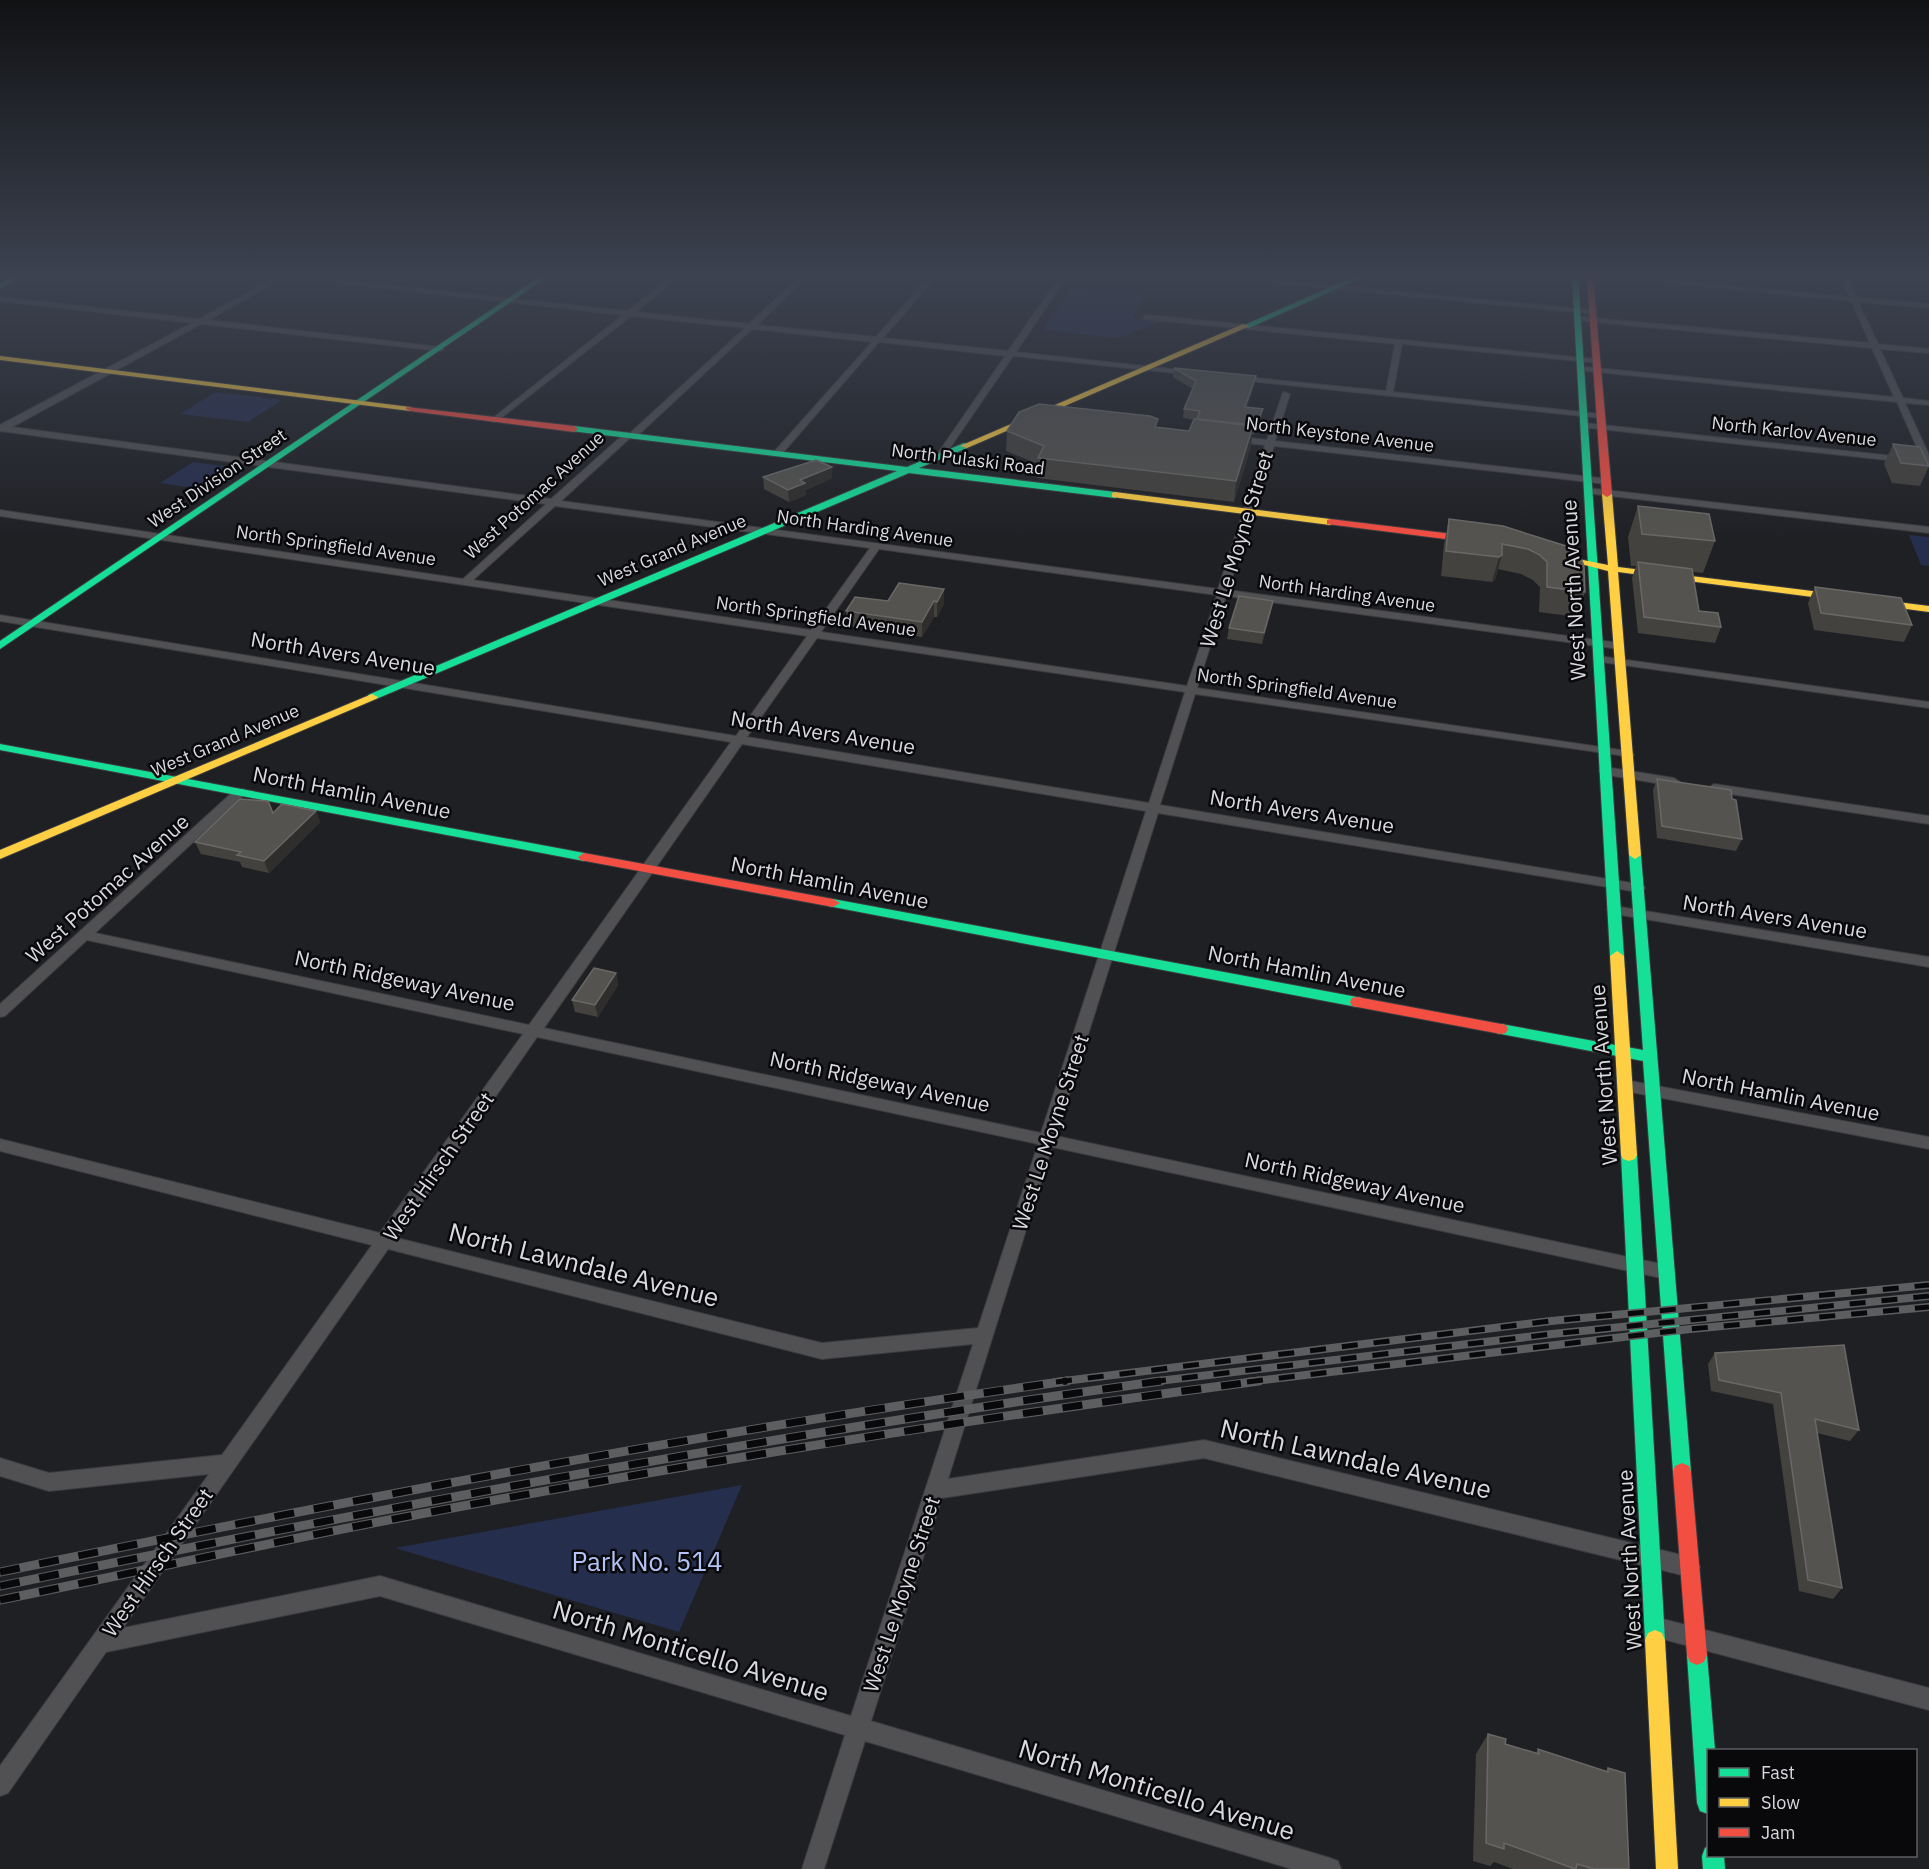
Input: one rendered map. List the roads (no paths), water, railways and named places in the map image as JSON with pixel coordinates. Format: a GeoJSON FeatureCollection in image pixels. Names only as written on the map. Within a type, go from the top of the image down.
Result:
{"type":"FeatureCollection","features":[{"type":"Feature","properties":{"kind":"main road","name":"North Pulaski Road"},"geometry":{"type":"LineString","coordinates":[[56,365],[1478,540]]}},
{"type":"Feature","properties":{"kind":"main road","name":"West Division Street"},"geometry":{"type":"LineString","coordinates":[[0,646],[416,365]]}},
{"type":"Feature","properties":{"kind":"main road","name":"West Grand Avenue"},"geometry":{"type":"LineString","coordinates":[[0,855],[1153,365]]}},
{"type":"Feature","properties":{"kind":"main road","name":"West North Avenue"},"geometry":{"type":"LineString","coordinates":[[1581,365],[1636,1265],[1667,1869]]}},
{"type":"Feature","properties":{"kind":"main road","name":"West North Avenue"},"geometry":{"type":"LineString","coordinates":[[1597,365],[1707,1789]]}},
{"type":"Feature","properties":{"kind":"main road"},"geometry":{"type":"LineString","coordinates":[[1567,559],[1612,568],[1849,599]]}},
{"type":"Feature","properties":{"kind":"main road"},"geometry":{"type":"LineString","coordinates":[[1872,602],[1929,609]]}},
{"type":"Feature","properties":{"kind":"main road","name":"North Hamlin Avenue"},"geometry":{"type":"LineString","coordinates":[[0,747],[1651,1057]]}},
{"type":"Feature","properties":{"kind":"street"},"geometry":{"type":"LineString","coordinates":[[1,429],[121,365]]}},
{"type":"Feature","properties":{"kind":"street"},"geometry":{"type":"LineString","coordinates":[[496,420],[565,365]]}},
{"type":"Feature","properties":{"kind":"street","name":"West Potomac Avenue"},"geometry":{"type":"LineString","coordinates":[[465,582],[709,365]]}},
{"type":"Feature","properties":{"kind":"street"},"geometry":{"type":"LineString","coordinates":[[777,454],[856,365]]}},
{"type":"Feature","properties":{"kind":"street"},"geometry":{"type":"LineString","coordinates":[[940,456],[1003,365]]}},
{"type":"Feature","properties":{"kind":"street"},"geometry":{"type":"LineString","coordinates":[[1120,365],[1197,374]]}},
{"type":"Feature","properties":{"kind":"street"},"geometry":{"type":"LineString","coordinates":[[1389,394],[1395,365]]}},
{"type":"Feature","properties":{"kind":"street"},"geometry":{"type":"LineString","coordinates":[[1599,365],[1929,403]]}},
{"type":"Feature","properties":{"kind":"street"},"geometry":{"type":"LineString","coordinates":[[1884,365],[1929,462]]}},
{"type":"Feature","properties":{"kind":"street","name":"North Karlov Avenue"},"geometry":{"type":"LineString","coordinates":[[1232,377],[1389,394],[1929,462]]}},
{"type":"Feature","properties":{"kind":"street","name":"West Le Moyne Street"},"geometry":{"type":"LineString","coordinates":[[813,1869],[1286,394]]}},
{"type":"Feature","properties":{"kind":"street"},"geometry":{"type":"LineString","coordinates":[[1035,416],[1058,418]]}},
{"type":"Feature","properties":{"kind":"street","name":"North Harding Avenue"},"geometry":{"type":"LineString","coordinates":[[1,429],[1619,646]]}},
{"type":"Feature","properties":{"kind":"street","name":"North Keystone Avenue"},"geometry":{"type":"LineString","coordinates":[[1222,437],[1929,530]]}},
{"type":"Feature","properties":{"kind":"street","name":"North Springfield Avenue"},"geometry":{"type":"LineString","coordinates":[[0,513],[1628,755]]}},
{"type":"Feature","properties":{"kind":"street","name":"West Hirsch Street"},"geometry":{"type":"LineString","coordinates":[[0,1785],[876,546]]}},
{"type":"Feature","properties":{"kind":"street","name":"North Avers Avenue"},"geometry":{"type":"LineString","coordinates":[[0,618],[1638,888]]}},
{"type":"Feature","properties":{"kind":"street"},"geometry":{"type":"LineString","coordinates":[[1598,659],[1929,705]]}},
{"type":"Feature","properties":{"kind":"street"},"geometry":{"type":"LineString","coordinates":[[1605,771],[1929,820]]}},
{"type":"Feature","properties":{"kind":"street","name":"West Potomac Avenue"},"geometry":{"type":"LineString","coordinates":[[0,1012],[240,792]]}},
{"type":"Feature","properties":{"kind":"street","name":"North Avers Avenue"},"geometry":{"type":"LineString","coordinates":[[1614,910],[1929,962]]}},
{"type":"Feature","properties":{"kind":"street","name":"North Ridgeway Avenue"},"geometry":{"type":"LineString","coordinates":[[84,935],[1666,1272]]}},
{"type":"Feature","properties":{"kind":"street","name":"North Hamlin Avenue"},"geometry":{"type":"LineString","coordinates":[[1625,1086],[1929,1143]]}},
{"type":"Feature","properties":{"kind":"street","name":"North Lawndale Avenue"},"geometry":{"type":"LineString","coordinates":[[0,1145],[822,1351],[984,1335]]}},
{"type":"Feature","properties":{"kind":"street","name":"North Lawndale Avenue"},"geometry":{"type":"LineString","coordinates":[[934,1490],[1204,1449],[1690,1567]]}},
{"type":"Feature","properties":{"kind":"street"},"geometry":{"type":"LineString","coordinates":[[0,1467],[49,1482],[227,1463]]}},
{"type":"Feature","properties":{"kind":"street","name":"North Monticello Avenue"},"geometry":{"type":"LineString","coordinates":[[100,1643],[380,1586],[1330,1869]]}},
{"type":"Feature","properties":{"kind":"street"},"geometry":{"type":"LineString","coordinates":[[1653,1627],[1929,1699]]}},
{"type":"Feature","properties":{"kind":"railway"},"geometry":{"type":"LineString","coordinates":[[1056,1382],[1551,1321],[1929,1285]]}},
{"type":"Feature","properties":{"kind":"railway"},"geometry":{"type":"LineString","coordinates":[[1150,1382],[1552,1334],[1929,1296]]}},
{"type":"Feature","properties":{"kind":"railway"},"geometry":{"type":"LineString","coordinates":[[1247,1382],[1690,1329],[1929,1307]]}},
{"type":"Feature","properties":{"kind":"railway"},"geometry":{"type":"LineString","coordinates":[[0,1572],[266,1518],[665,1444],[1067,1381]]}},
{"type":"Feature","properties":{"kind":"railway"},"geometry":{"type":"LineString","coordinates":[[0,1586],[289,1528],[579,1474],[869,1425],[1161,1381]]}},
{"type":"Feature","properties":{"kind":"railway"},"geometry":{"type":"LineString","coordinates":[[0,1600],[363,1525],[625,1477],[941,1426],[1259,1381]]}},
{"type":"Feature","properties":{"kind":"park label","name":"Park No. 514"},"geometry":{"type":"Point","coordinates":[647,1561]}}]}
